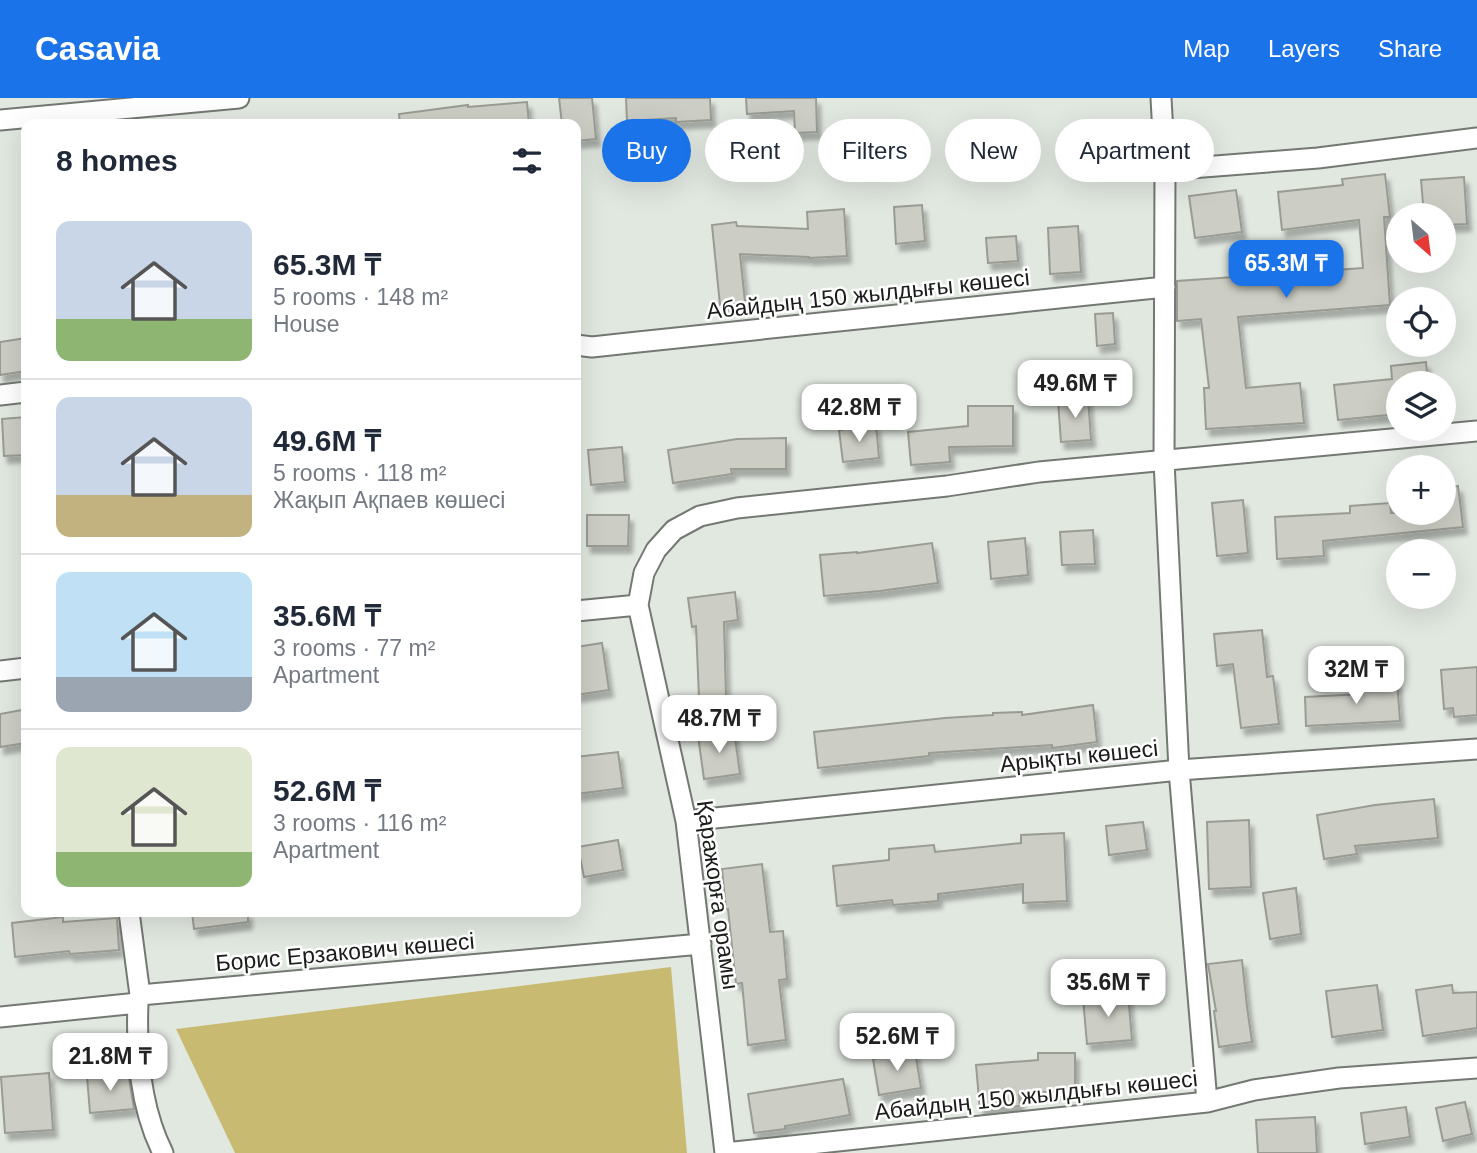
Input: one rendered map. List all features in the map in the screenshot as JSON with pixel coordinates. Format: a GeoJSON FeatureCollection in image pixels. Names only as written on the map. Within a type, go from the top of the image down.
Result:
{"type":"FeatureCollection","features":[{"type":"Feature","properties":{"kind":"street"},"geometry":{"type":"LineString","coordinates":[[0,120],[239,98]]}},
{"type":"Feature","properties":{"kind":"street"},"geometry":{"type":"LineString","coordinates":[[1161,98],[1162,119]]}},
{"type":"Feature","properties":{"kind":"street"},"geometry":{"type":"LineString","coordinates":[[1214,166],[1318,158],[1477,138]]}},
{"type":"Feature","properties":{"kind":"street"},"geometry":{"type":"LineString","coordinates":[[1165,182],[1164,461],[1179,770],[1207,1102]]}},
{"type":"Feature","properties":{"kind":"street","name":"Абайдың 150 жылдығы көшесі"},"geometry":{"type":"LineString","coordinates":[[581,346],[592,347],[1166,287]]}},
{"type":"Feature","properties":{"kind":"street"},"geometry":{"type":"LineString","coordinates":[[0,395],[21,393]]}},
{"type":"Feature","properties":{"kind":"street"},"geometry":{"type":"LineString","coordinates":[[581,611],[638,605],[644,573],[656,550],[674,530],[700,516],[737,508],[947,486],[1039,472],[1477,431]]}},
{"type":"Feature","properties":{"kind":"street","name":"Қаражорға орамы"},"geometry":{"type":"LineString","coordinates":[[638,605],[686,821],[725,1153]]}},
{"type":"Feature","properties":{"kind":"street"},"geometry":{"type":"LineString","coordinates":[[0,671],[21,669]]}},
{"type":"Feature","properties":{"kind":"street","name":"Арықты көшесі"},"geometry":{"type":"LineString","coordinates":[[686,821],[1179,770],[1477,748]]}},
{"type":"Feature","properties":{"kind":"street"},"geometry":{"type":"LineString","coordinates":[[130,917],[139,999],[137,1028],[141,1079],[153,1133],[163,1153]]}},
{"type":"Feature","properties":{"kind":"street","name":"Борис Ерзакович көшесі"},"geometry":{"type":"LineString","coordinates":[[0,1017],[139,999],[701,944]]}},
{"type":"Feature","properties":{"kind":"street","name":"Абайдың 150 жылдығы көшесі"},"geometry":{"type":"LineString","coordinates":[[725,1153],[1207,1102],[1254,1090],[1339,1078],[1477,1068]]}},
{"type":"Feature","properties":{"kind":"shaded area"},"geometry":{"type":"Polygon","coordinates":[[[671,967],[687,1153],[235,1153],[176,1029],[671,967]]]}},
{"type":"Feature","properties":{"kind":"building"},"geometry":{"type":"Polygon","coordinates":[[[559,98],[592,98],[596,139],[581,140],[581,119],[561,119],[559,98]]]}},
{"type":"Feature","properties":{"kind":"building"},"geometry":{"type":"Polygon","coordinates":[[[626,98],[710,98],[711,119],[691,121],[676,118],[627,119],[626,98]]]}},
{"type":"Feature","properties":{"kind":"building"},"geometry":{"type":"Polygon","coordinates":[[[746,98],[816,98],[817,132],[804,133],[804,119],[794,119],[794,111],[747,114],[746,98]]]}},
{"type":"Feature","properties":{"kind":"building"},"geometry":{"type":"Polygon","coordinates":[[[527,102],[529,119],[400,119],[399,114],[527,102]]]}},
{"type":"Feature","properties":{"kind":"building"},"geometry":{"type":"Polygon","coordinates":[[[1385,174],[1388,203],[1386,203],[1384,217],[1389,287],[1386,287],[1386,305],[1238,317],[1246,388],[1300,383],[1304,423],[1206,429],[1204,388],[1209,388],[1201,319],[1177,321],[1177,281],[1363,268],[1359,220],[1282,230],[1278,192],[1343,185],[1342,179],[1385,174]]]}},
{"type":"Feature","properties":{"kind":"building"},"geometry":{"type":"Polygon","coordinates":[[[1464,177],[1467,224],[1456,224],[1456,203],[1423,203],[1421,180],[1464,177]]]}},
{"type":"Feature","properties":{"kind":"building"},"geometry":{"type":"Polygon","coordinates":[[[1236,190],[1242,232],[1195,238],[1189,196],[1236,190]]]}},
{"type":"Feature","properties":{"kind":"building"},"geometry":{"type":"Polygon","coordinates":[[[922,205],[925,241],[896,244],[894,207],[922,205]]]}},
{"type":"Feature","properties":{"kind":"building"},"geometry":{"type":"Polygon","coordinates":[[[844,209],[847,256],[809,258],[740,254],[745,302],[720,305],[712,225],[736,222],[737,226],[808,229],[807,212],[844,209]]]}},
{"type":"Feature","properties":{"kind":"building"},"geometry":{"type":"Polygon","coordinates":[[[1078,226],[1081,272],[1050,274],[1048,228],[1078,226]]]}},
{"type":"Feature","properties":{"kind":"building"},"geometry":{"type":"Polygon","coordinates":[[[1016,236],[1018,261],[988,263],[986,238],[1016,236]]]}},
{"type":"Feature","properties":{"kind":"building"},"geometry":{"type":"Polygon","coordinates":[[[1113,313],[1115,344],[1097,346],[1095,314],[1113,313]]]}},
{"type":"Feature","properties":{"kind":"building"},"geometry":{"type":"Polygon","coordinates":[[[21,339],[21,372],[0,375],[0,342],[21,339]]]}},
{"type":"Feature","properties":{"kind":"building"},"geometry":{"type":"Polygon","coordinates":[[[1426,362],[1427,371],[1391,371],[1391,366],[1426,362]]]}},
{"type":"Feature","properties":{"kind":"building"},"geometry":{"type":"Polygon","coordinates":[[[1386,380],[1386,415],[1338,420],[1334,385],[1386,380]]]}},
{"type":"Feature","properties":{"kind":"building"},"geometry":{"type":"Polygon","coordinates":[[[1088,398],[1091,440],[1061,442],[1058,401],[1088,398]]]}},
{"type":"Feature","properties":{"kind":"building"},"geometry":{"type":"Polygon","coordinates":[[[968,406],[1013,406],[1013,446],[949,447],[950,462],[911,465],[908,432],[968,426],[968,406]]]}},
{"type":"Feature","properties":{"kind":"building"},"geometry":{"type":"Polygon","coordinates":[[[21,417],[21,455],[4,456],[2,419],[21,417]]]}},
{"type":"Feature","properties":{"kind":"building"},"geometry":{"type":"Polygon","coordinates":[[[876,425],[879,458],[843,462],[839,430],[876,425]]]}},
{"type":"Feature","properties":{"kind":"building"},"geometry":{"type":"Polygon","coordinates":[[[786,438],[786,469],[731,469],[732,474],[673,483],[668,450],[737,439],[786,438]]]}},
{"type":"Feature","properties":{"kind":"building"},"geometry":{"type":"Polygon","coordinates":[[[622,447],[625,482],[591,485],[588,450],[622,447]]]}},
{"type":"Feature","properties":{"kind":"building"},"geometry":{"type":"Polygon","coordinates":[[[1456,486],[1463,527],[1323,541],[1324,556],[1277,559],[1275,517],[1350,513],[1350,506],[1386,503],[1386,525],[1456,525],[1456,486]]]}},
{"type":"Feature","properties":{"kind":"building"},"geometry":{"type":"Polygon","coordinates":[[[1243,500],[1248,553],[1217,556],[1212,503],[1243,500]]]}},
{"type":"Feature","properties":{"kind":"building"},"geometry":{"type":"Polygon","coordinates":[[[587,515],[629,515],[628,546],[587,546],[587,515]]]}},
{"type":"Feature","properties":{"kind":"building"},"geometry":{"type":"Polygon","coordinates":[[[1093,530],[1095,564],[1062,565],[1060,532],[1093,530]]]}},
{"type":"Feature","properties":{"kind":"building"},"geometry":{"type":"Polygon","coordinates":[[[1025,538],[1028,575],[991,579],[988,542],[1025,538]]]}},
{"type":"Feature","properties":{"kind":"building"},"geometry":{"type":"Polygon","coordinates":[[[932,543],[938,583],[824,596],[820,555],[932,543]]]}},
{"type":"Feature","properties":{"kind":"building"},"geometry":{"type":"Polygon","coordinates":[[[735,592],[738,620],[724,622],[726,697],[699,698],[696,626],[692,627],[688,598],[735,592]]]}},
{"type":"Feature","properties":{"kind":"building"},"geometry":{"type":"Polygon","coordinates":[[[1262,630],[1267,677],[1273,676],[1279,724],[1241,728],[1233,664],[1217,666],[1214,634],[1262,630]]]}},
{"type":"Feature","properties":{"kind":"building"},"geometry":{"type":"Polygon","coordinates":[[[602,643],[609,690],[581,694],[581,646],[602,643]]]}},
{"type":"Feature","properties":{"kind":"building"},"geometry":{"type":"Polygon","coordinates":[[[1477,667],[1477,715],[1454,717],[1453,708],[1444,709],[1441,670],[1477,667]]]}},
{"type":"Feature","properties":{"kind":"building"},"geometry":{"type":"Polygon","coordinates":[[[1397,681],[1400,721],[1306,726],[1305,697],[1362,694],[1361,684],[1397,681]]]}},
{"type":"Feature","properties":{"kind":"building"},"geometry":{"type":"Polygon","coordinates":[[[1093,705],[1097,742],[1052,748],[1052,745],[929,753],[929,756],[818,768],[814,732],[993,713],[1022,712],[1022,715],[1093,705]]]}},
{"type":"Feature","properties":{"kind":"building"},"geometry":{"type":"Polygon","coordinates":[[[21,710],[21,744],[0,747],[0,714],[21,710]]]}},
{"type":"Feature","properties":{"kind":"building"},"geometry":{"type":"Polygon","coordinates":[[[734,731],[740,774],[704,779],[698,736],[734,731]]]}},
{"type":"Feature","properties":{"kind":"building"},"geometry":{"type":"Polygon","coordinates":[[[618,752],[623,788],[581,793],[581,756],[618,752]]]}},
{"type":"Feature","properties":{"kind":"building"},"geometry":{"type":"Polygon","coordinates":[[[1434,799],[1438,838],[1355,846],[1357,854],[1324,859],[1317,815],[1434,799]]]}},
{"type":"Feature","properties":{"kind":"building"},"geometry":{"type":"Polygon","coordinates":[[[1249,820],[1251,887],[1209,889],[1207,822],[1249,820]]]}},
{"type":"Feature","properties":{"kind":"building"},"geometry":{"type":"Polygon","coordinates":[[[1143,822],[1147,850],[1109,855],[1106,826],[1143,822]]]}},
{"type":"Feature","properties":{"kind":"building"},"geometry":{"type":"Polygon","coordinates":[[[1064,833],[1067,901],[1023,903],[1023,884],[938,894],[938,901],[893,905],[892,900],[837,906],[833,866],[889,860],[889,849],[934,845],[935,852],[1021,843],[1021,835],[1064,833]]]}},
{"type":"Feature","properties":{"kind":"building"},"geometry":{"type":"Polygon","coordinates":[[[618,840],[623,870],[584,877],[581,846],[618,840]]]}},
{"type":"Feature","properties":{"kind":"building"},"geometry":{"type":"Polygon","coordinates":[[[762,864],[770,932],[783,931],[787,979],[779,980],[786,1040],[748,1045],[742,983],[736,984],[722,869],[762,864]]]}},
{"type":"Feature","properties":{"kind":"building"},"geometry":{"type":"Polygon","coordinates":[[[1296,888],[1301,934],[1270,939],[1263,893],[1296,888]]]}},
{"type":"Feature","properties":{"kind":"building"},"geometry":{"type":"Polygon","coordinates":[[[63,917],[63,922],[117,918],[119,950],[70,954],[69,951],[15,957],[12,923],[63,917]]]}},
{"type":"Feature","properties":{"kind":"building"},"geometry":{"type":"Polygon","coordinates":[[[193,917],[248,917],[248,922],[194,929],[193,917]]]}},
{"type":"Feature","properties":{"kind":"building"},"geometry":{"type":"Polygon","coordinates":[[[1242,960],[1252,1042],[1219,1047],[1208,964],[1242,960]]]}},
{"type":"Feature","properties":{"kind":"building"},"geometry":{"type":"Polygon","coordinates":[[[1377,985],[1383,1030],[1332,1037],[1326,991],[1377,985]]]}},
{"type":"Feature","properties":{"kind":"building"},"geometry":{"type":"Polygon","coordinates":[[[1452,985],[1453,993],[1477,992],[1477,1028],[1423,1036],[1416,990],[1452,985]]]}},
{"type":"Feature","properties":{"kind":"building"},"geometry":{"type":"Polygon","coordinates":[[[1128,994],[1132,1040],[1087,1044],[1083,998],[1128,994]]]}},
{"type":"Feature","properties":{"kind":"building"},"geometry":{"type":"Polygon","coordinates":[[[915,1051],[921,1088],[879,1095],[873,1059],[915,1051]]]}},
{"type":"Feature","properties":{"kind":"building"},"geometry":{"type":"Polygon","coordinates":[[[1038,1053],[1075,1053],[1075,1092],[1019,1092],[1020,1106],[980,1110],[976,1065],[1038,1060],[1038,1053]]]}},
{"type":"Feature","properties":{"kind":"building"},"geometry":{"type":"Polygon","coordinates":[[[128,1072],[134,1109],[90,1113],[87,1076],[128,1072]]]}},
{"type":"Feature","properties":{"kind":"building"},"geometry":{"type":"Polygon","coordinates":[[[49,1073],[53,1130],[5,1133],[1,1077],[49,1073]]]}},
{"type":"Feature","properties":{"kind":"building"},"geometry":{"type":"Polygon","coordinates":[[[843,1079],[850,1115],[754,1133],[748,1094],[843,1079]]]}},
{"type":"Feature","properties":{"kind":"building"},"geometry":{"type":"Polygon","coordinates":[[[1465,1102],[1472,1134],[1443,1141],[1436,1108],[1465,1102]]]}},
{"type":"Feature","properties":{"kind":"building"},"geometry":{"type":"Polygon","coordinates":[[[1406,1107],[1410,1137],[1365,1144],[1361,1113],[1406,1107]]]}},
{"type":"Feature","properties":{"kind":"building"},"geometry":{"type":"Polygon","coordinates":[[[1315,1117],[1317,1153],[1258,1153],[1256,1120],[1315,1117]]]}}]}
